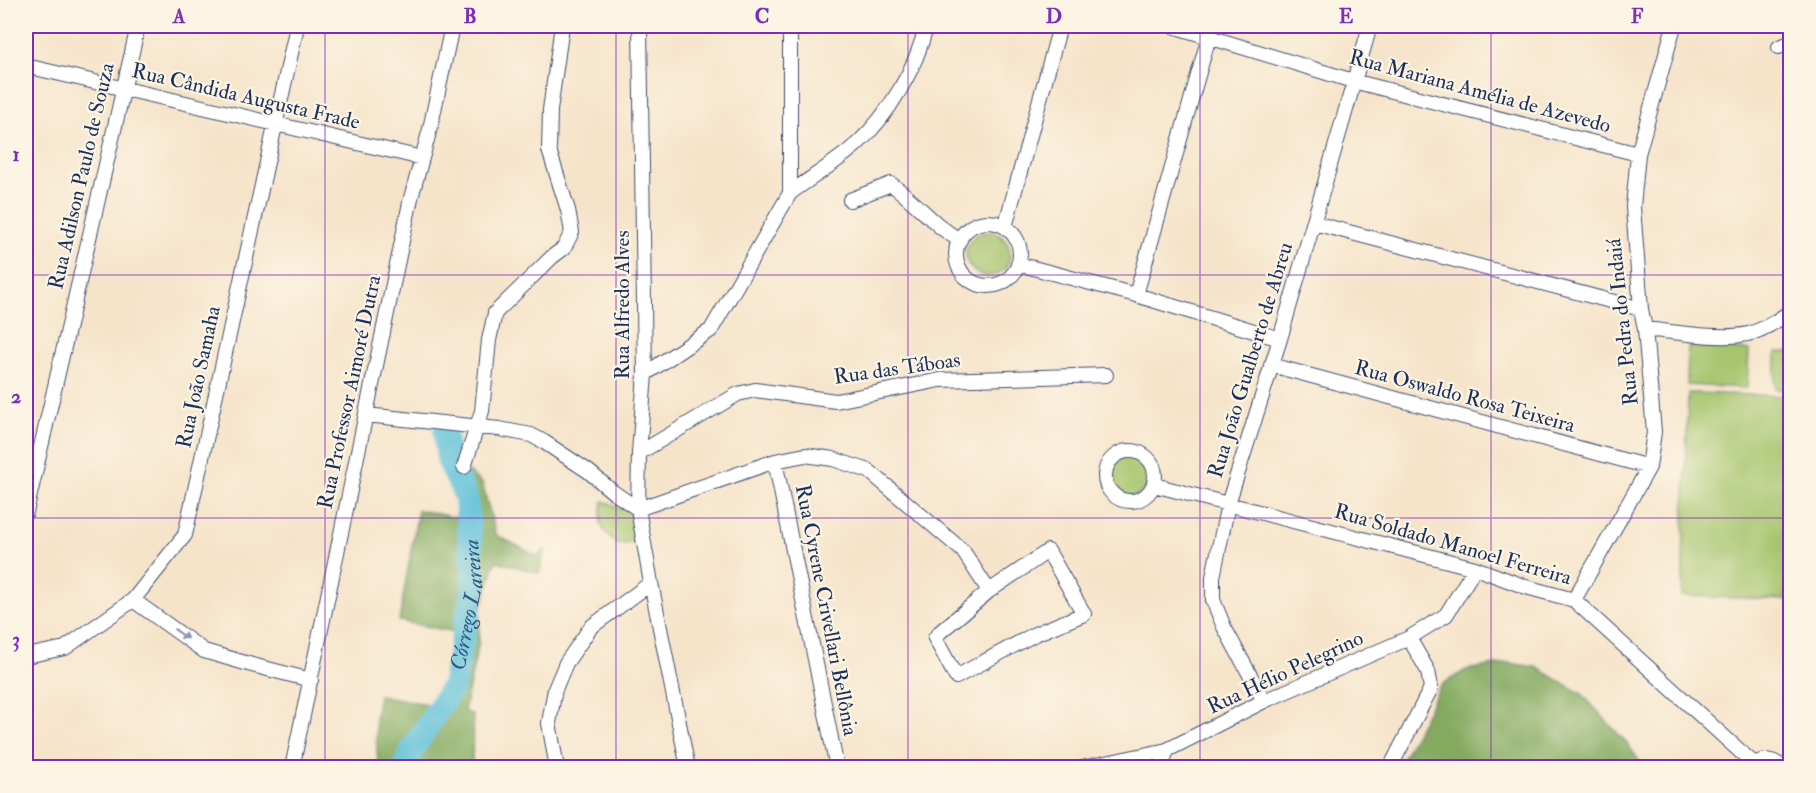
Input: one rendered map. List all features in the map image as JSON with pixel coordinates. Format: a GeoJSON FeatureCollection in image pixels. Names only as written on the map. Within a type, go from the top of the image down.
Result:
{"type":"FeatureCollection","features":[{"type":"Feature","properties":{"kind":"street","name":"Rua Adilson Paulo de Souza"},"geometry":{"type":"LineString","coordinates":[[26,512],[138,26]]}},
{"type":"Feature","properties":{"kind":"street","name":"Rua João Samaha"},"geometry":{"type":"LineString","coordinates":[[26,656],[65,648],[134,600],[185,535],[297,26]]}},
{"type":"Feature","properties":{"kind":"street","name":"Rua Professor Aimoré Dutra"},"geometry":{"type":"LineString","coordinates":[[292,768],[411,198],[452,26]]}},
{"type":"Feature","properties":{"kind":"street"},"geometry":{"type":"LineString","coordinates":[[464,467],[482,411],[489,340],[495,313],[564,248],[572,232],[568,210],[549,150],[550,110],[562,26]]}},
{"type":"Feature","properties":{"kind":"street","name":"Rua Alfredo Alves"},"geometry":{"type":"LineString","coordinates":[[640,26],[645,374],[639,453],[638,509],[688,768]]}},
{"type":"Feature","properties":{"kind":"street"},"geometry":{"type":"LineString","coordinates":[[790,26],[790,193]]}},
{"type":"Feature","properties":{"kind":"street"},"geometry":{"type":"LineString","coordinates":[[645,374],[711,330],[790,193],[856,145],[883,117],[922,42],[926,26]]}},
{"type":"Feature","properties":{"kind":"street"},"geometry":{"type":"LineString","coordinates":[[1005,227],[1060,26]]}},
{"type":"Feature","properties":{"kind":"street","name":"Rua Mariana Amélia de Azevedo"},"geometry":{"type":"LineString","coordinates":[[1173,26],[1210,31],[1353,81],[1638,154]]}},
{"type":"Feature","properties":{"kind":"street","name":"Rua João Gualberto de Abreu"},"geometry":{"type":"LineString","coordinates":[[1264,701],[1224,627],[1213,600],[1212,577],[1228,504],[1280,339],[1370,26]]}},
{"type":"Feature","properties":{"kind":"street","name":"Rua Pedra do Indaiá"},"geometry":{"type":"LineString","coordinates":[[1574,600],[1649,467],[1654,432],[1633,207],[1638,154],[1674,26]]}},
{"type":"Feature","properties":{"kind":"street"},"geometry":{"type":"LineString","coordinates":[[1136,295],[1210,31]]}},
{"type":"Feature","properties":{"kind":"street","name":"Rua Cândida Augusta Frade"},"geometry":{"type":"LineString","coordinates":[[26,66],[422,158]]}},
{"type":"Feature","properties":{"kind":"street"},"geometry":{"type":"LineString","coordinates":[[850,200],[891,184],[950,235],[960,240]]}},
{"type":"Feature","properties":{"kind":"street"},"geometry":{"type":"LineString","coordinates":[[984,222],[1005,227],[1018,243],[1020,254],[1013,274],[1006,281],[997,285],[976,284],[967,278],[957,261],[956,250],[960,240],[965,232],[974,225],[984,222]]}},
{"type":"Feature","properties":{"kind":"street"},"geometry":{"type":"LineString","coordinates":[[1314,223],[1641,309]]}},
{"type":"Feature","properties":{"kind":"street"},"geometry":{"type":"LineString","coordinates":[[1018,264],[1136,295],[1280,339]]}},
{"type":"Feature","properties":{"kind":"street"},"geometry":{"type":"LineString","coordinates":[[1645,329],[1720,336],[1749,334],[1791,312]]}},
{"type":"Feature","properties":{"kind":"street","name":"Rua Oswaldo Rosa Teixeira"},"geometry":{"type":"LineString","coordinates":[[1271,365],[1649,467]]}},
{"type":"Feature","properties":{"kind":"street","name":"Rua das Táboas"},"geometry":{"type":"LineString","coordinates":[[639,453],[738,394],[754,390],[836,401],[940,380],[1106,375]]}},
{"type":"Feature","properties":{"kind":"street"},"geometry":{"type":"LineString","coordinates":[[366,415],[531,435],[588,471],[638,509],[775,461],[805,455],[833,459],[869,471],[963,550],[989,591]]}},
{"type":"Feature","properties":{"kind":"street","name":"Rua Cyrene Crivellari Bellônia"},"geometry":{"type":"LineString","coordinates":[[775,461],[837,768]]}},
{"type":"Feature","properties":{"kind":"street","name":"Rua Soldado Manoel Ferreira"},"geometry":{"type":"LineString","coordinates":[[1154,485],[1475,567],[1526,587],[1574,600],[1753,766]]}},
{"type":"Feature","properties":{"kind":"street"},"geometry":{"type":"LineString","coordinates":[[1048,551],[1084,614],[1035,634],[956,677],[935,638],[989,591],[1048,551]]}},
{"type":"Feature","properties":{"kind":"street","name":"Rua Hélio Pelegrino"},"geometry":{"type":"LineString","coordinates":[[1082,768],[1167,750],[1264,701],[1409,639],[1446,615],[1475,567]]}},
{"type":"Feature","properties":{"kind":"street"},"geometry":{"type":"LineString","coordinates":[[557,768],[549,723],[555,689],[566,663],[591,627],[651,583]]}},
{"type":"Feature","properties":{"kind":"street"},"geometry":{"type":"LineString","coordinates":[[134,600],[204,651],[311,680]]}},
{"type":"Feature","properties":{"kind":"street"},"geometry":{"type":"LineString","coordinates":[[1390,768],[1431,688],[1428,671],[1409,639]]}},
{"type":"Feature","properties":{"kind":"street"},"geometry":{"type":"LineString","coordinates":[[1161,768],[1167,750]]}},
{"type":"Feature","properties":{"kind":"street"},"geometry":{"type":"LineString","coordinates":[[1753,766],[1765,759],[1776,762],[1782,768]]}},
{"type":"Feature","properties":{"kind":"green space"},"geometry":{"type":"Polygon","coordinates":[[[988,232],[997,233],[1004,238],[1009,245],[1009,263],[1004,270],[997,275],[988,276],[979,275],[972,270],[967,263],[966,254],[967,245],[972,238],[979,233],[988,232]]]}},
{"type":"Feature","properties":{"kind":"green space"},"geometry":{"type":"Polygon","coordinates":[[[1688,347],[1749,350],[1747,388],[1687,385],[1688,347]]]}},
{"type":"Feature","properties":{"kind":"green space"},"geometry":{"type":"Polygon","coordinates":[[[1776,352],[1790,352],[1790,390],[1775,389],[1776,352]]]}},
{"type":"Feature","properties":{"kind":"green space"},"geometry":{"type":"Polygon","coordinates":[[[1688,393],[1790,396],[1790,600],[1682,596],[1688,393]]]}},
{"type":"Feature","properties":{"kind":"green space"},"geometry":{"type":"Polygon","coordinates":[[[1130,456],[1138,457],[1144,462],[1149,468],[1149,484],[1144,490],[1138,495],[1130,496],[1122,495],[1116,490],[1111,484],[1110,476],[1111,468],[1116,462],[1122,457],[1130,456]]]}},
{"type":"Feature","properties":{"kind":"green space"},"geometry":{"type":"Polygon","coordinates":[[[455,462],[482,483],[496,535],[537,556],[545,550],[539,573],[496,561],[480,612],[479,641],[464,711],[473,715],[472,767],[383,768],[378,765],[375,717],[379,695],[443,707],[459,636],[455,632],[399,621],[418,510],[463,519],[452,483],[455,462]]]}},
{"type":"Feature","properties":{"kind":"green space"},"geometry":{"type":"Polygon","coordinates":[[[603,501],[631,512],[635,543],[617,544],[606,533],[601,525],[603,501]]]}},
{"type":"Feature","properties":{"kind":"green space"},"geometry":{"type":"Polygon","coordinates":[[[1508,663],[1536,667],[1582,694],[1624,740],[1644,767],[1398,767],[1441,685],[1466,670],[1508,663]]]}},
{"type":"Feature","properties":{"kind":"waterway","name":"Córrego Lareira"},"geometry":{"type":"LineString","coordinates":[[405,768],[412,750],[453,686],[474,584],[466,497],[448,459],[445,432]]}}]}
